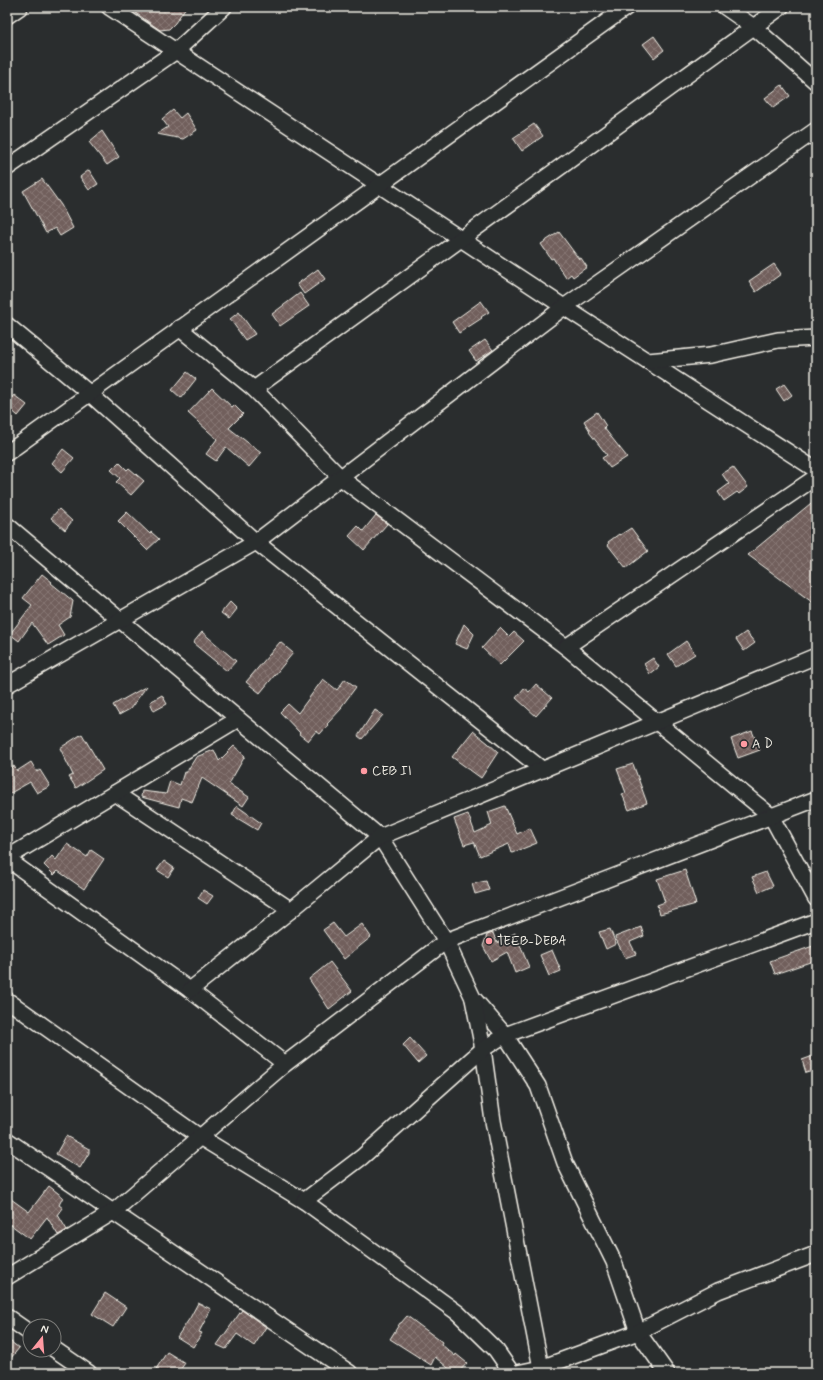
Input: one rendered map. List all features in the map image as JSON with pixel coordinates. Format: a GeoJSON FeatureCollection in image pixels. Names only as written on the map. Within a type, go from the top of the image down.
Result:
{"type":"FeatureCollection","features":[{"type":"Feature","properties":{"kind":"street"},"geometry":{"type":"LineString","coordinates":[[7,16],[20,7]]}},
{"type":"Feature","properties":{"kind":"street"},"geometry":{"type":"LineString","coordinates":[[109,7],[564,307],[816,470]]}},
{"type":"Feature","properties":{"kind":"street"},"geometry":{"type":"LineString","coordinates":[[7,168],[176,51],[224,7]]}},
{"type":"Feature","properties":{"kind":"street"},"geometry":{"type":"LineString","coordinates":[[7,453],[627,7]]}},
{"type":"Feature","properties":{"kind":"street"},"geometry":{"type":"LineString","coordinates":[[725,7],[754,27],[816,82]]}},
{"type":"Feature","properties":{"kind":"street"},"geometry":{"type":"LineString","coordinates":[[254,389],[781,7]]}},
{"type":"Feature","properties":{"kind":"street"},"geometry":{"type":"LineString","coordinates":[[7,685],[256,542],[564,307],[816,130]]}},
{"type":"Feature","properties":{"kind":"street"},"geometry":{"type":"LineString","coordinates":[[7,325],[89,393],[256,542],[543,770]]}},
{"type":"Feature","properties":{"kind":"street"},"geometry":{"type":"LineString","coordinates":[[179,328],[254,389],[341,478],[566,647],[772,816],[816,899]]}},
{"type":"Feature","properties":{"kind":"street"},"geometry":{"type":"LineString","coordinates":[[648,361],[711,355],[778,340],[816,338]]}},
{"type":"Feature","properties":{"kind":"street"},"geometry":{"type":"LineString","coordinates":[[566,647],[816,477]]}},
{"type":"Feature","properties":{"kind":"street"},"geometry":{"type":"LineString","coordinates":[[7,524],[380,837],[446,941],[473,998],[483,1049],[493,1121],[542,1371]]}},
{"type":"Feature","properties":{"kind":"street"},"geometry":{"type":"LineString","coordinates":[[190,990],[380,837],[816,656]]}},
{"type":"Feature","properties":{"kind":"street"},"geometry":{"type":"LineString","coordinates":[[238,719],[7,858],[190,990],[285,1064]]}},
{"type":"Feature","properties":{"kind":"street"},"geometry":{"type":"LineString","coordinates":[[115,793],[291,910]]}},
{"type":"Feature","properties":{"kind":"street"},"geometry":{"type":"LineString","coordinates":[[7,1277],[113,1212],[285,1064],[446,941],[816,799]]}},
{"type":"Feature","properties":{"kind":"street"},"geometry":{"type":"LineString","coordinates":[[304,1201],[362,1157],[483,1049],[506,1035],[816,921]]}},
{"type":"Feature","properties":{"kind":"street"},"geometry":{"type":"LineString","coordinates":[[473,998],[506,1035],[538,1086],[565,1163],[614,1262],[638,1332],[667,1373]]}},
{"type":"Feature","properties":{"kind":"street"},"geometry":{"type":"LineString","coordinates":[[7,1000],[200,1137],[304,1201],[458,1312],[496,1350],[512,1373]]}},
{"type":"Feature","properties":{"kind":"street"},"geometry":{"type":"LineString","coordinates":[[7,1140],[350,1373]]}},
{"type":"Feature","properties":{"kind":"street"},"geometry":{"type":"LineString","coordinates":[[517,1373],[542,1371],[638,1332],[718,1291],[816,1254]]}},
{"type":"Feature","properties":{"kind":"street"},"geometry":{"type":"LineString","coordinates":[[7,1317],[22,1327]]}},
{"type":"Feature","properties":{"kind":"street"},"geometry":{"type":"LineString","coordinates":[[62,1354],[89,1373]]}},
{"type":"Feature","properties":{"kind":"building"},"geometry":{"type":"Polygon","coordinates":[[[127,7],[186,7],[169,29],[160,30],[127,7]]]}},
{"type":"Feature","properties":{"kind":"building"},"geometry":{"type":"Polygon","coordinates":[[[654,36],[664,50],[654,58],[643,44],[654,36]]]}},
{"type":"Feature","properties":{"kind":"building"},"geometry":{"type":"Polygon","coordinates":[[[782,85],[790,96],[773,108],[765,98],[782,85]]]}},
{"type":"Feature","properties":{"kind":"building"},"geometry":{"type":"Polygon","coordinates":[[[173,110],[180,118],[186,113],[197,130],[183,139],[157,134],[168,127],[162,119],[173,110]]]}},
{"type":"Feature","properties":{"kind":"building"},"geometry":{"type":"Polygon","coordinates":[[[534,124],[543,136],[522,151],[513,138],[534,124]]]}},
{"type":"Feature","properties":{"kind":"building"},"geometry":{"type":"Polygon","coordinates":[[[102,131],[119,157],[107,165],[89,142],[102,131]]]}},
{"type":"Feature","properties":{"kind":"building"},"geometry":{"type":"Polygon","coordinates":[[[89,170],[98,184],[89,190],[80,177],[89,170]]]}},
{"type":"Feature","properties":{"kind":"building"},"geometry":{"type":"Polygon","coordinates":[[[42,179],[61,205],[73,228],[60,236],[55,228],[46,233],[23,191],[42,179]]]}},
{"type":"Feature","properties":{"kind":"building"},"geometry":{"type":"Polygon","coordinates":[[[559,232],[579,259],[581,258],[587,267],[573,277],[571,274],[566,278],[553,258],[551,259],[541,244],[559,232]]]}},
{"type":"Feature","properties":{"kind":"building"},"geometry":{"type":"Polygon","coordinates":[[[774,264],[781,274],[756,292],[749,281],[774,264]]]}},
{"type":"Feature","properties":{"kind":"building"},"geometry":{"type":"Polygon","coordinates":[[[318,269],[325,279],[304,294],[297,284],[318,269]]]}},
{"type":"Feature","properties":{"kind":"building"},"geometry":{"type":"Polygon","coordinates":[[[300,293],[309,306],[280,326],[272,314],[300,293]]]}},
{"type":"Feature","properties":{"kind":"building"},"geometry":{"type":"Polygon","coordinates":[[[481,301],[489,312],[459,333],[452,322],[481,301]]]}},
{"type":"Feature","properties":{"kind":"building"},"geometry":{"type":"Polygon","coordinates":[[[239,312],[255,334],[245,340],[230,319],[239,312]]]}},
{"type":"Feature","properties":{"kind":"building"},"geometry":{"type":"Polygon","coordinates":[[[485,340],[493,350],[476,361],[469,351],[485,340]]]}},
{"type":"Feature","properties":{"kind":"building"},"geometry":{"type":"Polygon","coordinates":[[[187,372],[196,379],[181,398],[172,390],[187,372]]]}},
{"type":"Feature","properties":{"kind":"building"},"geometry":{"type":"Polygon","coordinates":[[[784,384],[792,395],[784,401],[776,389],[784,384]]]}},
{"type":"Feature","properties":{"kind":"building"},"geometry":{"type":"Polygon","coordinates":[[[212,388],[232,407],[234,405],[243,414],[229,428],[261,453],[249,467],[226,447],[216,461],[206,454],[217,439],[188,413],[212,388]]]}},
{"type":"Feature","properties":{"kind":"building"},"geometry":{"type":"Polygon","coordinates":[[[14,395],[27,405],[18,416],[7,406],[7,403],[14,395]]]}},
{"type":"Feature","properties":{"kind":"building"},"geometry":{"type":"Polygon","coordinates":[[[597,412],[606,426],[604,428],[627,457],[610,468],[602,458],[607,455],[589,432],[590,431],[584,421],[597,412]]]}},
{"type":"Feature","properties":{"kind":"building"},"geometry":{"type":"Polygon","coordinates":[[[63,449],[74,458],[62,472],[52,463],[63,449]]]}},
{"type":"Feature","properties":{"kind":"building"},"geometry":{"type":"Polygon","coordinates":[[[119,462],[127,470],[129,468],[144,481],[131,495],[116,482],[120,478],[111,470],[119,462]]]}},
{"type":"Feature","properties":{"kind":"building"},"geometry":{"type":"Polygon","coordinates":[[[733,467],[748,487],[739,494],[737,492],[724,501],[718,492],[729,484],[722,474],[733,467]]]}},
{"type":"Feature","properties":{"kind":"building"},"geometry":{"type":"Polygon","coordinates":[[[816,499],[816,605],[748,555],[816,499]]]}},
{"type":"Feature","properties":{"kind":"building"},"geometry":{"type":"Polygon","coordinates":[[[59,509],[72,521],[65,530],[51,518],[59,509]]]}},
{"type":"Feature","properties":{"kind":"building"},"geometry":{"type":"Polygon","coordinates":[[[127,512],[150,534],[151,532],[159,539],[147,550],[118,521],[127,512]]]}},
{"type":"Feature","properties":{"kind":"building"},"geometry":{"type":"Polygon","coordinates":[[[376,515],[387,524],[364,550],[349,536],[358,526],[363,531],[376,515]]]}},
{"type":"Feature","properties":{"kind":"building"},"geometry":{"type":"Polygon","coordinates":[[[631,528],[648,551],[626,568],[608,545],[608,542],[631,528]]]}},
{"type":"Feature","properties":{"kind":"building"},"geometry":{"type":"Polygon","coordinates":[[[42,574],[73,601],[70,617],[58,625],[64,635],[48,645],[32,623],[19,641],[10,634],[32,605],[23,598],[42,574]]]}},
{"type":"Feature","properties":{"kind":"building"},"geometry":{"type":"Polygon","coordinates":[[[230,602],[237,609],[229,619],[221,613],[230,602]]]}},
{"type":"Feature","properties":{"kind":"building"},"geometry":{"type":"Polygon","coordinates":[[[464,624],[474,634],[467,649],[455,644],[464,624]]]}},
{"type":"Feature","properties":{"kind":"building"},"geometry":{"type":"Polygon","coordinates":[[[500,628],[509,637],[514,632],[524,641],[500,665],[482,648],[500,628]]]}},
{"type":"Feature","properties":{"kind":"building"},"geometry":{"type":"Polygon","coordinates":[[[202,632],[236,661],[227,671],[193,643],[202,632]]]}},
{"type":"Feature","properties":{"kind":"building"},"geometry":{"type":"Polygon","coordinates":[[[746,632],[755,643],[744,651],[736,639],[746,632]]]}},
{"type":"Feature","properties":{"kind":"building"},"geometry":{"type":"Polygon","coordinates":[[[686,641],[695,654],[676,666],[668,654],[686,641]]]}},
{"type":"Feature","properties":{"kind":"building"},"geometry":{"type":"Polygon","coordinates":[[[280,642],[293,653],[260,693],[246,682],[280,642]]]}},
{"type":"Feature","properties":{"kind":"building"},"geometry":{"type":"Polygon","coordinates":[[[653,658],[659,667],[650,674],[644,664],[653,658]]]}},
{"type":"Feature","properties":{"kind":"building"},"geometry":{"type":"Polygon","coordinates":[[[323,679],[337,690],[345,679],[356,687],[341,707],[342,708],[320,734],[316,731],[308,741],[299,734],[300,733],[280,712],[288,704],[298,713],[323,679]]]}},
{"type":"Feature","properties":{"kind":"building"},"geometry":{"type":"Polygon","coordinates":[[[536,684],[552,698],[536,716],[516,698],[524,688],[529,692],[536,684]]]}},
{"type":"Feature","properties":{"kind":"building"},"geometry":{"type":"Polygon","coordinates":[[[147,686],[130,709],[119,715],[113,705],[147,686]]]}},
{"type":"Feature","properties":{"kind":"building"},"geometry":{"type":"Polygon","coordinates":[[[162,695],[167,704],[154,711],[150,702],[162,695]]]}},
{"type":"Feature","properties":{"kind":"building"},"geometry":{"type":"Polygon","coordinates":[[[375,710],[383,715],[362,739],[358,736],[375,710]]]}},
{"type":"Feature","properties":{"kind":"building"},"geometry":{"type":"Polygon","coordinates":[[[473,731],[498,752],[481,778],[452,757],[473,731]]]}},
{"type":"Feature","properties":{"kind":"building"},"geometry":{"type":"Polygon","coordinates":[[[752,731],[760,750],[738,758],[731,739],[752,731]]]}},
{"type":"Feature","properties":{"kind":"building"},"geometry":{"type":"Polygon","coordinates":[[[82,734],[103,770],[76,788],[69,777],[73,775],[60,748],[82,734]]]}},
{"type":"Feature","properties":{"kind":"building"},"geometry":{"type":"Polygon","coordinates":[[[234,746],[245,756],[229,784],[249,797],[243,806],[202,778],[192,802],[181,798],[179,807],[141,797],[142,791],[166,794],[170,781],[180,785],[184,772],[186,773],[196,757],[214,750],[219,761],[234,746]]]}},
{"type":"Feature","properties":{"kind":"building"},"geometry":{"type":"Polygon","coordinates":[[[31,762],[37,772],[40,770],[50,786],[37,793],[30,782],[7,795],[7,770],[14,766],[17,771],[31,762]]]}},
{"type":"Feature","properties":{"kind":"building"},"geometry":{"type":"Polygon","coordinates":[[[633,764],[647,803],[629,810],[622,794],[626,793],[617,769],[633,764]]]}},
{"type":"Feature","properties":{"kind":"building"},"geometry":{"type":"Polygon","coordinates":[[[237,806],[261,823],[257,830],[232,815],[237,806]]]}},
{"type":"Feature","properties":{"kind":"building"},"geometry":{"type":"Polygon","coordinates":[[[505,806],[517,834],[530,828],[537,843],[512,853],[509,844],[480,856],[474,842],[464,845],[454,819],[468,814],[475,833],[492,825],[488,812],[505,806]]]}},
{"type":"Feature","properties":{"kind":"building"},"geometry":{"type":"Polygon","coordinates":[[[67,844],[87,857],[91,850],[104,859],[84,889],[58,871],[54,875],[44,865],[52,856],[56,860],[67,844]]]}},
{"type":"Feature","properties":{"kind":"building"},"geometry":{"type":"Polygon","coordinates":[[[164,861],[174,868],[168,877],[157,870],[164,861]]]}},
{"type":"Feature","properties":{"kind":"building"},"geometry":{"type":"Polygon","coordinates":[[[685,870],[696,904],[660,914],[657,905],[665,902],[657,879],[685,870]]]}},
{"type":"Feature","properties":{"kind":"building"},"geometry":{"type":"Polygon","coordinates":[[[766,872],[773,886],[759,892],[752,877],[766,872]]]}},
{"type":"Feature","properties":{"kind":"building"},"geometry":{"type":"Polygon","coordinates":[[[486,881],[489,890],[475,894],[472,884],[486,881]]]}},
{"type":"Feature","properties":{"kind":"building"},"geometry":{"type":"Polygon","coordinates":[[[203,890],[213,896],[207,904],[198,898],[203,890]]]}},
{"type":"Feature","properties":{"kind":"building"},"geometry":{"type":"Polygon","coordinates":[[[333,923],[344,937],[362,924],[371,937],[344,959],[323,930],[333,923]]]}},
{"type":"Feature","properties":{"kind":"building"},"geometry":{"type":"Polygon","coordinates":[[[641,927],[644,936],[630,942],[636,954],[625,958],[615,937],[641,927]]]}},
{"type":"Feature","properties":{"kind":"building"},"geometry":{"type":"Polygon","coordinates":[[[610,929],[616,944],[606,949],[599,932],[610,929]]]}},
{"type":"Feature","properties":{"kind":"building"},"geometry":{"type":"Polygon","coordinates":[[[493,933],[497,943],[515,933],[529,967],[515,973],[507,952],[491,961],[483,946],[487,935],[493,933]]]}},
{"type":"Feature","properties":{"kind":"building"},"geometry":{"type":"Polygon","coordinates":[[[816,945],[816,960],[775,974],[770,961],[816,945]]]}},
{"type":"Feature","properties":{"kind":"building"},"geometry":{"type":"Polygon","coordinates":[[[552,950],[561,971],[549,976],[540,955],[552,950]]]}},
{"type":"Feature","properties":{"kind":"building"},"geometry":{"type":"Polygon","coordinates":[[[330,962],[352,991],[329,1009],[309,979],[330,962]]]}},
{"type":"Feature","properties":{"kind":"building"},"geometry":{"type":"Polygon","coordinates":[[[410,1038],[426,1056],[418,1063],[403,1045],[410,1038]]]}},
{"type":"Feature","properties":{"kind":"building"},"geometry":{"type":"Polygon","coordinates":[[[816,1055],[816,1070],[806,1073],[802,1060],[816,1055]]]}},
{"type":"Feature","properties":{"kind":"building"},"geometry":{"type":"Polygon","coordinates":[[[66,1136],[89,1149],[89,1153],[80,1168],[56,1154],[66,1136]]]}},
{"type":"Feature","properties":{"kind":"building"},"geometry":{"type":"Polygon","coordinates":[[[49,1186],[63,1197],[59,1205],[63,1208],[58,1215],[67,1230],[58,1235],[47,1217],[30,1239],[7,1222],[7,1205],[11,1199],[29,1212],[49,1186]]]}},
{"type":"Feature","properties":{"kind":"building"},"geometry":{"type":"Polygon","coordinates":[[[105,1293],[126,1307],[113,1327],[92,1314],[105,1293]]]}},
{"type":"Feature","properties":{"kind":"building"},"geometry":{"type":"Polygon","coordinates":[[[198,1303],[211,1309],[199,1332],[202,1333],[193,1347],[177,1337],[198,1303]]]}},
{"type":"Feature","properties":{"kind":"building"},"geometry":{"type":"Polygon","coordinates":[[[242,1310],[266,1327],[254,1346],[237,1334],[226,1349],[217,1345],[242,1310]]]}},
{"type":"Feature","properties":{"kind":"building"},"geometry":{"type":"Polygon","coordinates":[[[407,1316],[442,1342],[441,1344],[455,1356],[456,1354],[467,1363],[458,1373],[454,1373],[435,1357],[431,1365],[390,1339],[400,1323],[407,1316]]]}},
{"type":"Feature","properties":{"kind":"building"},"geometry":{"type":"Polygon","coordinates":[[[7,1339],[19,1348],[7,1363],[7,1339]]]}},
{"type":"Feature","properties":{"kind":"building"},"geometry":{"type":"Polygon","coordinates":[[[167,1352],[185,1363],[178,1373],[162,1373],[156,1369],[167,1352]]]}},
{"type":"Feature","properties":{"kind":"place","name":"A D"},"geometry":{"type":"Point","coordinates":[744,744]}},
{"type":"Feature","properties":{"kind":"place","name":"CEB II"},"geometry":{"type":"Point","coordinates":[364,771]}},
{"type":"Feature","properties":{"kind":"place","name":"TEEB-DEBA"},"geometry":{"type":"Point","coordinates":[489,941]}}]}
